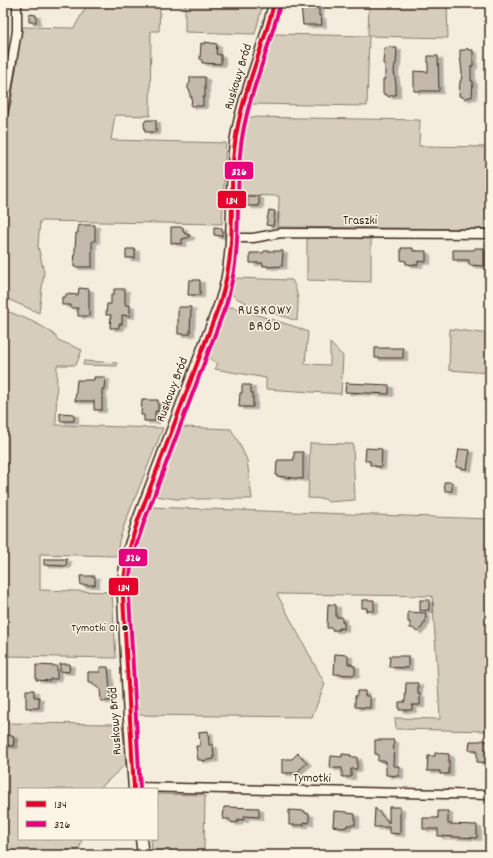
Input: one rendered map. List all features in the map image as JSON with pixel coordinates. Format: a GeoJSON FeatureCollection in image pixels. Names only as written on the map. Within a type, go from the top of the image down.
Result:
{"type":"FeatureCollection","features":[{"type":"Feature","properties":{"kind":"street"},"geometry":{"type":"LineString","coordinates":[[3,114],[18,31],[17,3]]}},
{"type":"Feature","properties":{"kind":"street","name":"Ruskowy Bród"},"geometry":{"type":"LineString","coordinates":[[134,788],[123,620],[124,573],[128,551],[136,525],[224,291],[229,267],[233,166],[238,125],[241,110],[274,3]]}},
{"type":"Feature","properties":{"kind":"street","name":"Traszki"},"geometry":{"type":"LineString","coordinates":[[230,238],[253,238],[281,233],[490,234]]}},
{"type":"Feature","properties":{"kind":"street","name":"Tymotki"},"geometry":{"type":"LineString","coordinates":[[158,789],[490,796]]}},
{"type":"Feature","properties":{"kind":"street"},"geometry":{"type":"LineString","coordinates":[[141,840],[143,855]]}},
{"type":"Feature","properties":{"kind":"shaded area"},"geometry":{"type":"Polygon","coordinates":[[[88,3],[160,3],[159,31],[151,31],[150,116],[115,115],[111,140],[226,143],[222,224],[40,221],[38,246],[44,272],[39,313],[3,297],[3,128],[11,103],[22,27],[74,28],[88,3]]]}},
{"type":"Feature","properties":{"kind":"shaded area"},"geometry":{"type":"Polygon","coordinates":[[[185,3],[263,3],[255,34],[185,32],[185,3]]]}},
{"type":"Feature","properties":{"kind":"shaded area"},"geometry":{"type":"Polygon","coordinates":[[[369,3],[447,3],[448,38],[369,36],[367,106],[251,104],[274,34],[368,36],[369,3]]]}},
{"type":"Feature","properties":{"kind":"shaded area"},"geometry":{"type":"Polygon","coordinates":[[[248,117],[420,120],[419,146],[490,147],[490,229],[278,227],[279,196],[238,195],[240,143],[244,142],[248,117]]]}},
{"type":"Feature","properties":{"kind":"shaded area"},"geometry":{"type":"Polygon","coordinates":[[[307,237],[371,239],[371,282],[307,280],[307,237]]]}},
{"type":"Feature","properties":{"kind":"shaded area"},"geometry":{"type":"Polygon","coordinates":[[[235,278],[292,280],[295,285],[297,295],[297,321],[251,305],[235,297],[231,293],[235,278]]]}},
{"type":"Feature","properties":{"kind":"shaded area"},"geometry":{"type":"Polygon","coordinates":[[[232,307],[308,332],[305,364],[330,365],[330,343],[343,356],[341,394],[266,389],[266,378],[215,369],[218,364],[207,357],[225,308],[232,307]]]}},
{"type":"Feature","properties":{"kind":"shaded area"},"geometry":{"type":"Polygon","coordinates":[[[3,310],[42,326],[55,335],[58,340],[82,350],[76,365],[57,365],[56,425],[163,428],[125,523],[119,541],[117,556],[40,554],[40,590],[112,592],[116,658],[3,656],[3,310]]]}},
{"type":"Feature","properties":{"kind":"shaded area"},"geometry":{"type":"Polygon","coordinates":[[[450,329],[490,334],[490,373],[449,370],[450,329]]]}},
{"type":"Feature","properties":{"kind":"shaded area"},"geometry":{"type":"Polygon","coordinates":[[[84,361],[117,363],[117,366],[83,365],[84,361]]]}},
{"type":"Feature","properties":{"kind":"shaded area"},"geometry":{"type":"Polygon","coordinates":[[[181,427],[231,429],[247,460],[252,499],[176,499],[155,496],[181,427]]]}},
{"type":"Feature","properties":{"kind":"shaded area"},"geometry":{"type":"Polygon","coordinates":[[[310,443],[353,444],[355,500],[328,502],[325,499],[308,498],[310,443]]]}},
{"type":"Feature","properties":{"kind":"shaded area"},"geometry":{"type":"Polygon","coordinates":[[[150,507],[490,519],[490,731],[396,729],[395,718],[440,719],[432,596],[277,594],[325,684],[312,717],[135,715],[127,593],[138,544],[150,507]]]}},
{"type":"Feature","properties":{"kind":"shaded area"},"geometry":{"type":"Polygon","coordinates":[[[3,723],[119,724],[123,728],[126,764],[100,788],[18,788],[18,840],[82,840],[79,850],[68,850],[68,855],[3,855],[3,723]]]}},
{"type":"Feature","properties":{"kind":"shaded area"},"geometry":{"type":"Polygon","coordinates":[[[158,794],[205,795],[204,853],[152,850],[151,840],[158,840],[158,794]]]}},
{"type":"Feature","properties":{"kind":"building"},"geometry":{"type":"Polygon","coordinates":[[[301,6],[319,6],[319,16],[321,16],[322,25],[303,25],[301,6]]]}},
{"type":"Feature","properties":{"kind":"building"},"geometry":{"type":"Polygon","coordinates":[[[29,14],[36,15],[36,22],[29,22],[29,14]]]}},
{"type":"Feature","properties":{"kind":"building"},"geometry":{"type":"Polygon","coordinates":[[[205,42],[217,44],[216,54],[221,55],[221,64],[202,63],[202,60],[200,59],[201,43],[205,44],[205,42]]]}},
{"type":"Feature","properties":{"kind":"building"},"geometry":{"type":"Polygon","coordinates":[[[390,46],[397,48],[394,71],[396,95],[391,95],[389,97],[383,94],[385,64],[383,64],[384,48],[388,48],[390,46]]]}},
{"type":"Feature","properties":{"kind":"building"},"geometry":{"type":"Polygon","coordinates":[[[467,48],[469,50],[473,50],[471,81],[473,81],[472,97],[468,97],[466,99],[459,96],[462,73],[460,50],[465,50],[467,48]]]}},
{"type":"Feature","properties":{"kind":"building"},"geometry":{"type":"Polygon","coordinates":[[[428,56],[438,56],[439,91],[414,91],[414,71],[428,72],[428,56]]]}},
{"type":"Feature","properties":{"kind":"building"},"geometry":{"type":"Polygon","coordinates":[[[190,77],[205,77],[205,97],[203,97],[203,106],[191,106],[192,97],[190,97],[190,91],[188,89],[190,77]]]}},
{"type":"Feature","properties":{"kind":"building"},"geometry":{"type":"Polygon","coordinates":[[[146,120],[156,120],[156,132],[145,132],[144,123],[146,120]]]}},
{"type":"Feature","properties":{"kind":"building"},"geometry":{"type":"Polygon","coordinates":[[[248,196],[259,196],[259,206],[247,206],[248,196]]]}},
{"type":"Feature","properties":{"kind":"building"},"geometry":{"type":"Polygon","coordinates":[[[269,210],[275,211],[273,226],[266,225],[269,210]]]}},
{"type":"Feature","properties":{"kind":"building"},"geometry":{"type":"Polygon","coordinates":[[[95,225],[95,241],[92,241],[92,267],[74,267],[76,233],[78,233],[78,226],[95,225]]]}},
{"type":"Feature","properties":{"kind":"building"},"geometry":{"type":"Polygon","coordinates":[[[171,227],[183,227],[183,232],[190,235],[190,237],[182,239],[182,244],[171,243],[171,227]]]}},
{"type":"Feature","properties":{"kind":"building"},"geometry":{"type":"Polygon","coordinates":[[[214,227],[222,228],[222,236],[214,235],[214,227]]]}},
{"type":"Feature","properties":{"kind":"building"},"geometry":{"type":"Polygon","coordinates":[[[401,248],[413,248],[413,251],[426,251],[426,262],[418,261],[418,265],[406,264],[406,261],[401,260],[401,248]]]}},
{"type":"Feature","properties":{"kind":"building"},"geometry":{"type":"Polygon","coordinates":[[[475,248],[484,248],[484,266],[469,265],[469,260],[453,260],[453,250],[474,250],[475,248]]]}},
{"type":"Feature","properties":{"kind":"building"},"geometry":{"type":"Polygon","coordinates":[[[126,249],[135,249],[135,258],[126,258],[126,249]]]}},
{"type":"Feature","properties":{"kind":"building"},"geometry":{"type":"Polygon","coordinates":[[[264,251],[283,251],[282,266],[268,267],[263,266],[263,263],[250,263],[250,253],[263,253],[264,251]]]}},
{"type":"Feature","properties":{"kind":"building"},"geometry":{"type":"Polygon","coordinates":[[[189,280],[200,280],[200,295],[188,295],[189,280]]]}},
{"type":"Feature","properties":{"kind":"building"},"geometry":{"type":"Polygon","coordinates":[[[79,288],[89,289],[89,316],[78,316],[78,308],[71,308],[71,305],[62,305],[62,297],[66,297],[66,294],[78,295],[79,288]]]}},
{"type":"Feature","properties":{"kind":"building"},"geometry":{"type":"Polygon","coordinates":[[[114,289],[125,289],[125,305],[130,305],[130,316],[122,315],[122,324],[119,324],[119,328],[110,328],[111,315],[106,315],[107,304],[111,304],[111,295],[114,295],[114,289]]]}},
{"type":"Feature","properties":{"kind":"building"},"geometry":{"type":"Polygon","coordinates":[[[178,307],[191,307],[190,334],[178,334],[178,307]]]}},
{"type":"Feature","properties":{"kind":"building"},"geometry":{"type":"Polygon","coordinates":[[[375,348],[403,348],[403,358],[375,358],[375,348]]]}},
{"type":"Feature","properties":{"kind":"building"},"geometry":{"type":"Polygon","coordinates":[[[94,377],[105,377],[104,389],[102,389],[102,410],[94,410],[94,401],[75,401],[77,380],[94,380],[94,377]]]}},
{"type":"Feature","properties":{"kind":"building"},"geometry":{"type":"Polygon","coordinates":[[[346,383],[389,385],[389,394],[345,392],[346,383]]]}},
{"type":"Feature","properties":{"kind":"building"},"geometry":{"type":"Polygon","coordinates":[[[242,385],[251,385],[251,393],[253,393],[253,407],[239,407],[242,385]]]}},
{"type":"Feature","properties":{"kind":"building"},"geometry":{"type":"Polygon","coordinates":[[[142,400],[158,400],[158,412],[155,411],[155,421],[144,421],[144,415],[141,415],[142,400]]]}},
{"type":"Feature","properties":{"kind":"building"},"geometry":{"type":"Polygon","coordinates":[[[60,413],[74,414],[74,421],[60,421],[60,413]]]}},
{"type":"Feature","properties":{"kind":"building"},"geometry":{"type":"Polygon","coordinates":[[[366,448],[382,449],[381,467],[370,465],[370,461],[365,461],[366,448]]]}},
{"type":"Feature","properties":{"kind":"building"},"geometry":{"type":"Polygon","coordinates":[[[459,449],[470,450],[467,469],[456,467],[459,449]]]}},
{"type":"Feature","properties":{"kind":"building"},"geometry":{"type":"Polygon","coordinates":[[[294,452],[303,452],[303,479],[276,476],[277,461],[294,460],[294,452]]]}},
{"type":"Feature","properties":{"kind":"building"},"geometry":{"type":"Polygon","coordinates":[[[444,482],[452,482],[452,491],[445,491],[444,482]]]}},
{"type":"Feature","properties":{"kind":"building"},"geometry":{"type":"Polygon","coordinates":[[[44,559],[67,559],[66,566],[44,565],[44,559]]]}},
{"type":"Feature","properties":{"kind":"building"},"geometry":{"type":"Polygon","coordinates":[[[80,576],[95,576],[95,585],[81,585],[80,576]]]}},
{"type":"Feature","properties":{"kind":"building"},"geometry":{"type":"Polygon","coordinates":[[[362,600],[374,600],[374,611],[367,611],[367,608],[362,608],[362,600]]]}},
{"type":"Feature","properties":{"kind":"building"},"geometry":{"type":"Polygon","coordinates":[[[420,600],[429,600],[429,610],[420,611],[420,600]]]}},
{"type":"Feature","properties":{"kind":"building"},"geometry":{"type":"Polygon","coordinates":[[[328,604],[336,605],[336,617],[342,617],[344,629],[339,628],[339,630],[332,630],[332,628],[327,628],[328,604]]]}},
{"type":"Feature","properties":{"kind":"building"},"geometry":{"type":"Polygon","coordinates":[[[408,612],[426,613],[425,623],[423,623],[423,626],[417,632],[413,628],[410,628],[410,622],[408,622],[408,612]]]}},
{"type":"Feature","properties":{"kind":"building"},"geometry":{"type":"Polygon","coordinates":[[[335,654],[348,655],[348,664],[355,666],[355,675],[334,674],[335,654]]]}},
{"type":"Feature","properties":{"kind":"building"},"geometry":{"type":"Polygon","coordinates":[[[390,656],[408,656],[408,668],[389,667],[390,656]]]}},
{"type":"Feature","properties":{"kind":"building"},"geometry":{"type":"Polygon","coordinates":[[[60,664],[70,664],[69,672],[60,671],[60,664]]]}},
{"type":"Feature","properties":{"kind":"building"},"geometry":{"type":"Polygon","coordinates":[[[36,665],[57,666],[57,679],[50,679],[50,681],[36,680],[36,665]]]}},
{"type":"Feature","properties":{"kind":"building"},"geometry":{"type":"Polygon","coordinates":[[[100,667],[108,667],[111,701],[101,701],[100,689],[92,682],[88,682],[88,672],[100,672],[100,667]]]}},
{"type":"Feature","properties":{"kind":"building"},"geometry":{"type":"Polygon","coordinates":[[[406,683],[418,683],[420,705],[412,705],[412,710],[399,710],[399,702],[405,702],[406,683]]]}},
{"type":"Feature","properties":{"kind":"building"},"geometry":{"type":"Polygon","coordinates":[[[26,690],[34,690],[34,697],[39,697],[39,708],[26,708],[26,690]]]}},
{"type":"Feature","properties":{"kind":"building"},"geometry":{"type":"Polygon","coordinates":[[[357,691],[365,691],[365,696],[370,696],[370,708],[355,707],[355,696],[357,695],[357,691]]]}},
{"type":"Feature","properties":{"kind":"building"},"geometry":{"type":"Polygon","coordinates":[[[208,731],[209,745],[213,745],[214,759],[202,761],[198,760],[196,746],[200,746],[199,732],[208,731]]]}},
{"type":"Feature","properties":{"kind":"building"},"geometry":{"type":"Polygon","coordinates":[[[3,735],[14,736],[13,746],[3,745],[3,735]]]}},
{"type":"Feature","properties":{"kind":"building"},"geometry":{"type":"Polygon","coordinates":[[[375,740],[394,740],[393,766],[399,766],[399,776],[386,775],[386,761],[378,761],[378,754],[375,754],[375,740]]]}},
{"type":"Feature","properties":{"kind":"building"},"geometry":{"type":"Polygon","coordinates":[[[482,740],[490,742],[490,763],[477,762],[477,750],[469,750],[470,741],[482,740]]]}},
{"type":"Feature","properties":{"kind":"building"},"geometry":{"type":"Polygon","coordinates":[[[298,753],[307,763],[299,770],[299,773],[282,773],[282,759],[292,759],[298,753]]]}},
{"type":"Feature","properties":{"kind":"building"},"geometry":{"type":"Polygon","coordinates":[[[435,753],[449,754],[449,774],[440,774],[440,771],[427,771],[428,756],[435,756],[435,753]]]}},
{"type":"Feature","properties":{"kind":"building"},"geometry":{"type":"Polygon","coordinates":[[[342,754],[357,757],[357,769],[351,769],[351,777],[342,777],[342,768],[330,768],[331,756],[342,757],[342,754]]]}},
{"type":"Feature","properties":{"kind":"building"},"geometry":{"type":"Polygon","coordinates":[[[224,807],[259,808],[259,817],[244,816],[244,820],[238,819],[238,822],[232,823],[229,819],[223,819],[224,807]]]}},
{"type":"Feature","properties":{"kind":"building"},"geometry":{"type":"Polygon","coordinates":[[[389,807],[400,807],[400,834],[389,833],[389,827],[374,827],[375,808],[389,823],[389,807]]]}},
{"type":"Feature","properties":{"kind":"building"},"geometry":{"type":"Polygon","coordinates":[[[289,810],[305,811],[305,813],[309,814],[309,823],[304,822],[304,825],[289,825],[289,810]]]}},
{"type":"Feature","properties":{"kind":"building"},"geometry":{"type":"Polygon","coordinates":[[[334,811],[355,814],[355,825],[347,825],[347,827],[342,828],[333,826],[334,811]]]}},
{"type":"Feature","properties":{"kind":"building"},"geometry":{"type":"Polygon","coordinates":[[[438,811],[448,811],[448,824],[477,825],[477,838],[438,836],[438,829],[423,829],[423,818],[438,818],[438,811]]]}},
{"type":"Feature","properties":{"kind":"transit line","name":"134"},"geometry":{"type":"LineString","coordinates":[[134,788],[123,597],[126,567],[138,520],[220,303],[224,288],[229,266],[232,231],[233,155],[238,125],[247,90],[274,3]]}},
{"type":"Feature","properties":{"kind":"transit line","name":"326"},"geometry":{"type":"LineString","coordinates":[[140,788],[129,597],[130,574],[134,552],[144,522],[229,295],[236,249],[239,174],[244,127],[248,109],[280,4]]}},
{"type":"Feature","properties":{"kind":"place","name":"Tymotki 01"},"geometry":{"type":"Point","coordinates":[125,628]}},
{"type":"Feature","properties":{"kind":"district","name":"RUSKOWY BRÓD"},"geometry":{"type":"Point","coordinates":[265,320]}}]}
